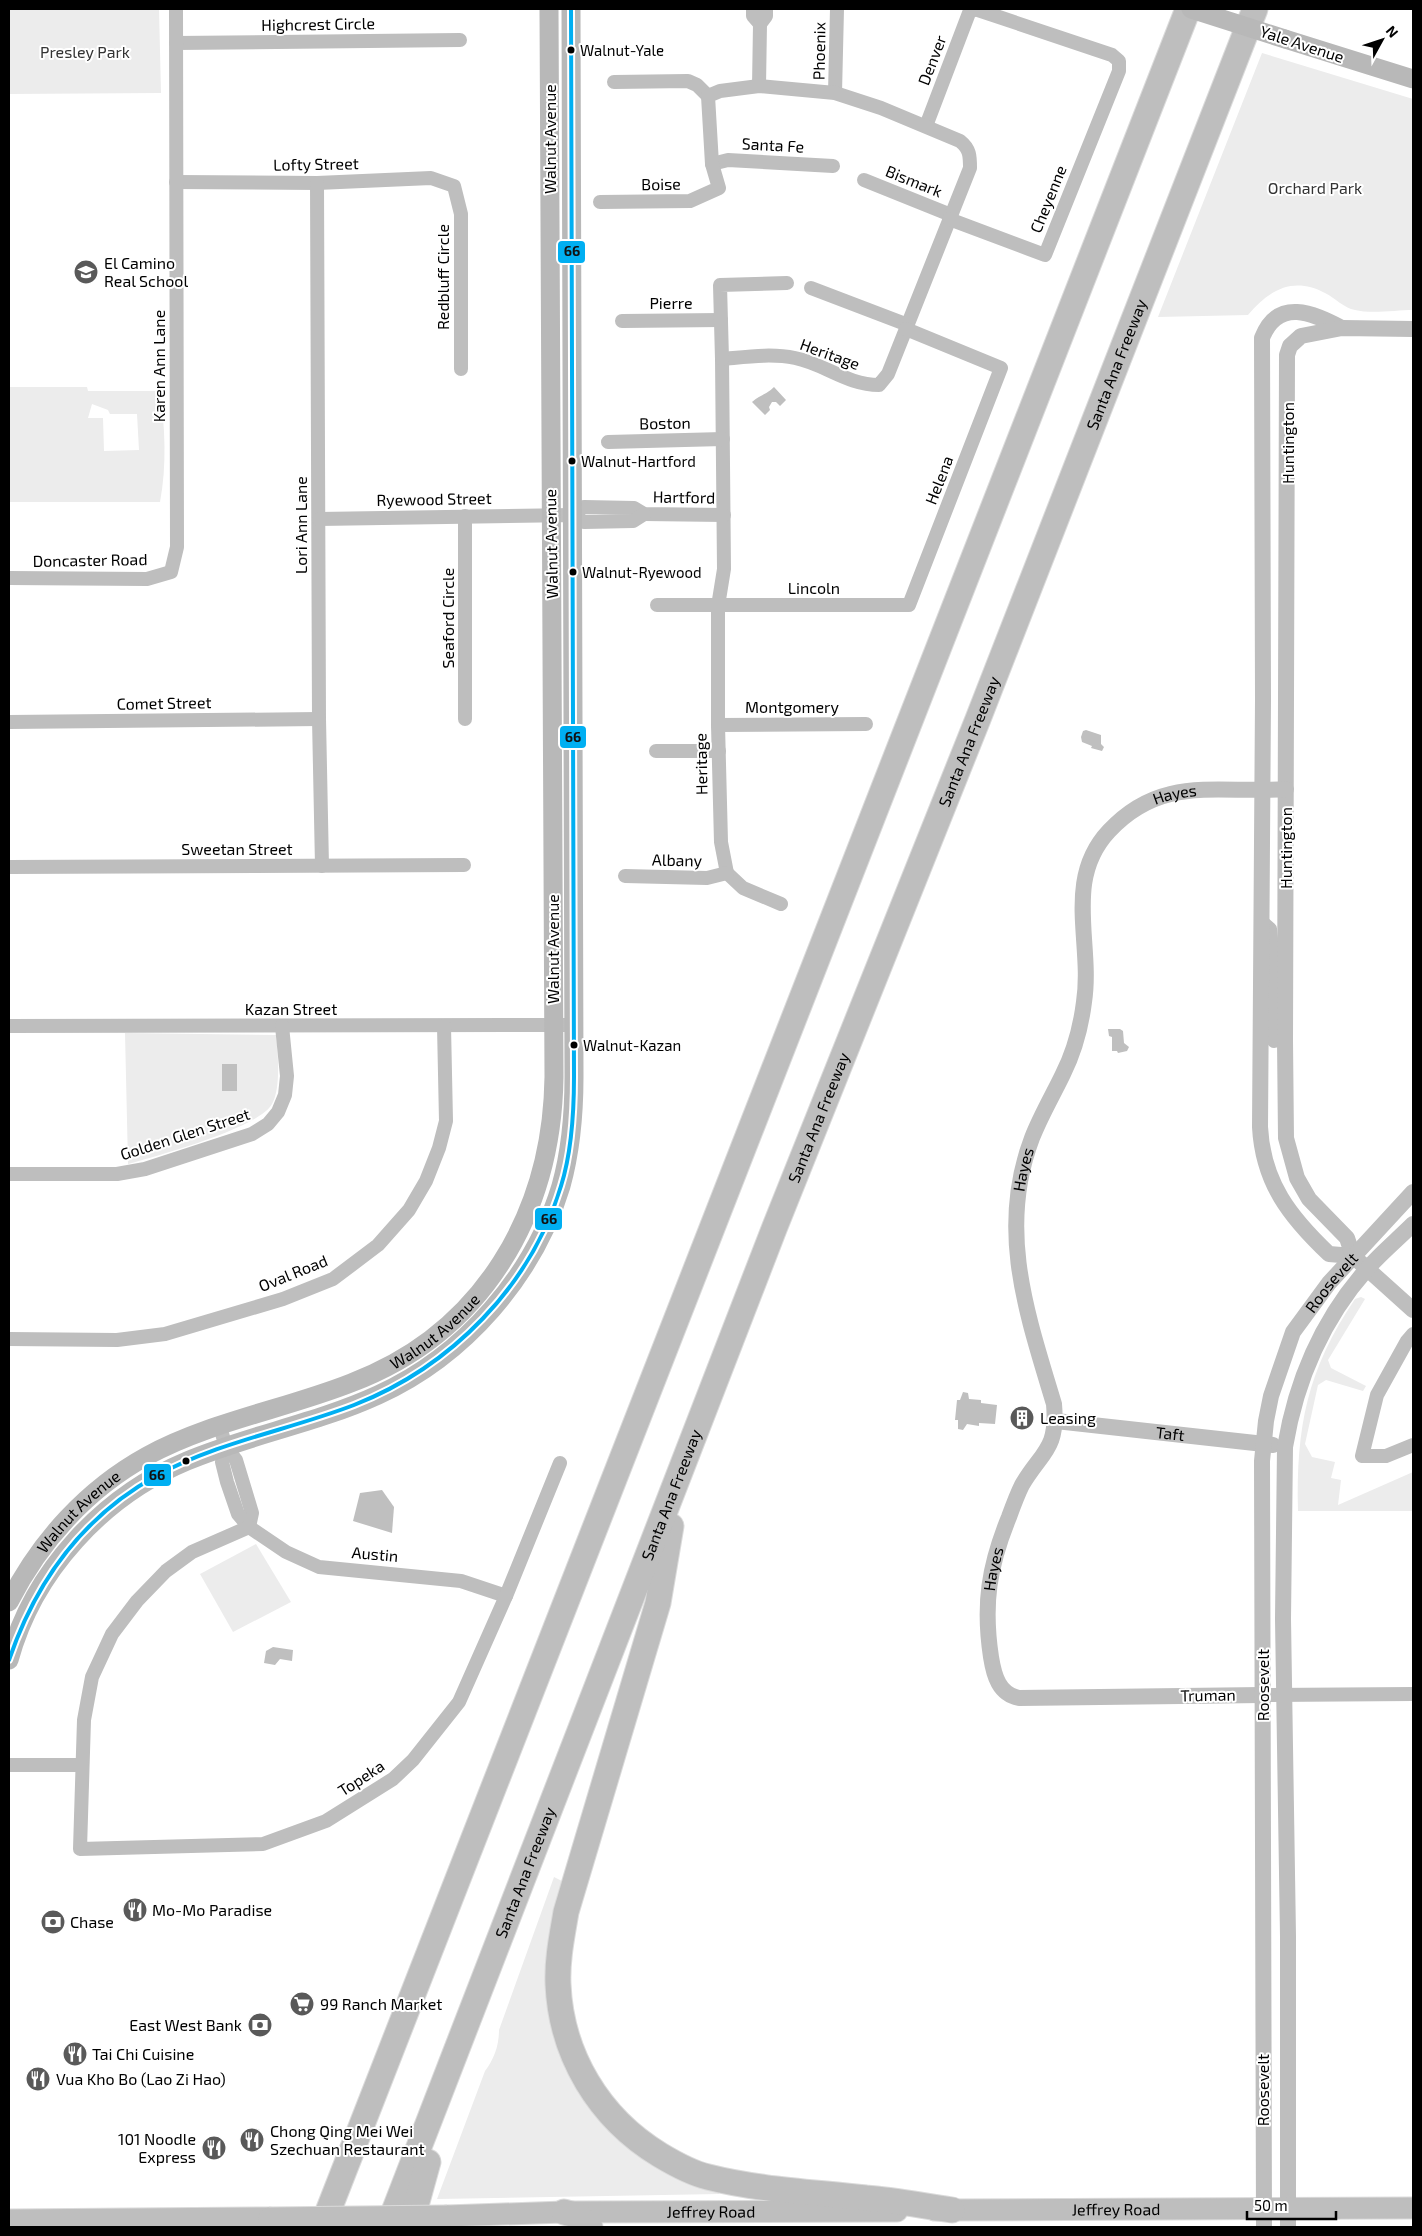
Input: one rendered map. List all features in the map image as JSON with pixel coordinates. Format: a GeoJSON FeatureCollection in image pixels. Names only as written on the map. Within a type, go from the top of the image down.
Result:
{"type":"FeatureCollection","features":[{"type":"Feature","properties":{"kind":"highway"},"geometry":{"type":"LineString","coordinates":[[322,2227],[1189,9]]}},
{"type":"Feature","properties":{"kind":"highway","name":"Santa Ana Freeway"},"geometry":{"type":"LineString","coordinates":[[388,2227],[778,1219],[978,719],[1255,9]]}},
{"type":"Feature","properties":{"kind":"highway"},"geometry":{"type":"LineString","coordinates":[[680,1472],[658,1603],[566,1912],[559,1952],[558,1984],[562,2018],[571,2051],[588,2086],[604,2109],[624,2130],[650,2149],[688,2170],[707,2177],[755,2186],[869,2198],[952,2210]]}},
{"type":"Feature","properties":{"kind":"highway"},"geometry":{"type":"LineString","coordinates":[[410,2227],[470,2016]]}},
{"type":"Feature","properties":{"kind":"highway"},"geometry":{"type":"LineString","coordinates":[[564,2212],[579,2216],[590,2227]]}},
{"type":"Feature","properties":{"kind":"main road","name":"Walnut Avenue"},"geometry":{"type":"LineString","coordinates":[[9,1602],[22,1577],[45,1544],[68,1517],[99,1488],[148,1456],[181,1441],[351,1383],[409,1354],[452,1321],[478,1293],[504,1259],[528,1213],[542,1175],[550,1136],[553,1098],[554,1026],[549,9]]}},
{"type":"Feature","properties":{"kind":"main road","name":"Walnut Avenue"},"geometry":{"type":"LineString","coordinates":[[9,1660],[19,1631],[43,1584],[69,1547],[93,1522],[124,1496],[158,1475],[189,1460],[354,1405],[386,1392],[418,1374],[460,1342],[496,1304],[518,1275],[543,1230],[561,1186],[574,1104],[571,9]]}},
{"type":"Feature","properties":{"kind":"main road","name":"Yale Avenue"},"geometry":{"type":"LineString","coordinates":[[1189,9],[1413,79]]}},
{"type":"Feature","properties":{"kind":"main road"},"geometry":{"type":"LineString","coordinates":[[409,1354],[418,1374]]}},
{"type":"Feature","properties":{"kind":"main road","name":"Jeffrey Road"},"geometry":{"type":"LineString","coordinates":[[9,2220],[447,2216],[564,2212],[952,2210],[1288,2218],[1413,2208]]}},
{"type":"Feature","properties":{"kind":"street","name":"Karen Ann Lane"},"geometry":{"type":"LineString","coordinates":[[171,572],[177,547],[176,9]]}},
{"type":"Feature","properties":{"kind":"street"},"geometry":{"type":"LineString","coordinates":[[752,9],[753,16],[760,24]]}},
{"type":"Feature","properties":{"kind":"street"},"geometry":{"type":"LineString","coordinates":[[759,86],[760,24],[766,16],[766,9]]}},
{"type":"Feature","properties":{"kind":"street","name":"Phoenix"},"geometry":{"type":"LineString","coordinates":[[835,93],[837,9]]}},
{"type":"Feature","properties":{"kind":"street","name":"Denver"},"geometry":{"type":"LineString","coordinates":[[926,126],[969,14],[974,9],[1112,54],[1119,61]]}},
{"type":"Feature","properties":{"kind":"street","name":"Highcrest Circle"},"geometry":{"type":"LineString","coordinates":[[176,43],[460,40]]}},
{"type":"Feature","properties":{"kind":"street","name":"Cheyenne"},"geometry":{"type":"LineString","coordinates":[[950,217],[1045,255],[1119,71],[1119,61]]}},
{"type":"Feature","properties":{"kind":"street"},"geometry":{"type":"LineString","coordinates":[[614,82],[688,81],[697,85],[708,96],[712,164]]}},
{"type":"Feature","properties":{"kind":"street","name":"Heritage"},"geometry":{"type":"LineString","coordinates":[[708,96],[720,91],[759,86],[835,93],[881,108],[960,141],[966,146],[970,155],[970,168],[888,374],[879,385],[863,385],[796,358],[764,356],[722,359],[724,569],[718,606],[718,725],[721,842],[727,873]]}},
{"type":"Feature","properties":{"kind":"street","name":"Santa Fe"},"geometry":{"type":"LineString","coordinates":[[712,164],[728,160],[833,166]]}},
{"type":"Feature","properties":{"kind":"street","name":"Boise"},"geometry":{"type":"LineString","coordinates":[[600,202],[690,201],[718,188],[712,164]]}},
{"type":"Feature","properties":{"kind":"street","name":"Lofty Street"},"geometry":{"type":"LineString","coordinates":[[176,182],[317,183],[431,178],[454,186]]}},
{"type":"Feature","properties":{"kind":"street","name":"Bismark"},"geometry":{"type":"LineString","coordinates":[[864,180],[950,217]]}},
{"type":"Feature","properties":{"kind":"street","name":"Lori Ann Lane"},"geometry":{"type":"LineString","coordinates":[[317,183],[319,719],[322,866]]}},
{"type":"Feature","properties":{"kind":"street","name":"Redbluff Circle"},"geometry":{"type":"LineString","coordinates":[[454,186],[461,214],[460,369]]}},
{"type":"Feature","properties":{"kind":"street"},"geometry":{"type":"LineString","coordinates":[[722,359],[720,285],[787,284]]}},
{"type":"Feature","properties":{"kind":"street"},"geometry":{"type":"LineString","coordinates":[[811,288],[907,327]]}},
{"type":"Feature","properties":{"kind":"street","name":"Huntington"},"geometry":{"type":"LineString","coordinates":[[1342,328],[1305,312],[1286,312],[1272,320],[1262,338],[1261,921],[1273,1041],[1286,1138],[1292,1167],[1309,1198],[1346,1238],[1353,1256],[1413,1310]]}},
{"type":"Feature","properties":{"kind":"street","name":"Pierre"},"geometry":{"type":"LineString","coordinates":[[622,320],[721,320]]}},
{"type":"Feature","properties":{"kind":"street","name":"Helena"},"geometry":{"type":"LineString","coordinates":[[907,327],[1001,368],[909,605]]}},
{"type":"Feature","properties":{"kind":"street"},"geometry":{"type":"LineString","coordinates":[[1342,328],[1413,329]]}},
{"type":"Feature","properties":{"kind":"street","name":"Huntington"},"geometry":{"type":"LineString","coordinates":[[1342,328],[1301,336],[1290,346],[1287,355],[1286,789],[1273,1041],[1261,1144],[1273,1182],[1293,1217],[1329,1254],[1353,1256]]}},
{"type":"Feature","properties":{"kind":"street","name":"Boston"},"geometry":{"type":"LineString","coordinates":[[608,442],[722,439]]}},
{"type":"Feature","properties":{"kind":"street","name":"Hartford"},"geometry":{"type":"LineString","coordinates":[[551,515],[572,515],[584,522],[632,521],[644,514],[724,515]]}},
{"type":"Feature","properties":{"kind":"street","name":"Ryewood Street"},"geometry":{"type":"LineString","coordinates":[[319,519],[551,515]]}},
{"type":"Feature","properties":{"kind":"street","name":"Seaford Circle"},"geometry":{"type":"LineString","coordinates":[[465,516],[465,719]]}},
{"type":"Feature","properties":{"kind":"street","name":"Doncaster Road"},"geometry":{"type":"LineString","coordinates":[[9,578],[147,579],[171,572]]}},
{"type":"Feature","properties":{"kind":"street","name":"Lincoln"},"geometry":{"type":"LineString","coordinates":[[656,605],[909,605]]}},
{"type":"Feature","properties":{"kind":"street","name":"Comet Street"},"geometry":{"type":"LineString","coordinates":[[9,722],[319,719]]}},
{"type":"Feature","properties":{"kind":"street","name":"Montgomery"},"geometry":{"type":"LineString","coordinates":[[718,725],[866,724]]}},
{"type":"Feature","properties":{"kind":"street"},"geometry":{"type":"LineString","coordinates":[[656,751],[719,751]]}},
{"type":"Feature","properties":{"kind":"street","name":"Hayes"},"geometry":{"type":"LineString","coordinates":[[1004,1692],[998,1685],[994,1673],[987,1632],[986,1604],[990,1573],[997,1546],[1022,1486],[1047,1452],[1056,1421],[1054,1404],[1020,1276],[1015,1237],[1016,1194],[1031,1140],[1042,1111],[1064,1073],[1080,1026],[1086,979],[1081,898],[1087,868],[1092,855],[1109,830],[1131,812],[1155,798],[1186,789],[1262,791],[1286,789]]}},
{"type":"Feature","properties":{"kind":"street","name":"Sweetan Street"},"geometry":{"type":"LineString","coordinates":[[9,867],[464,866]]}},
{"type":"Feature","properties":{"kind":"street"},"geometry":{"type":"LineString","coordinates":[[727,873],[743,888],[781,904]]}},
{"type":"Feature","properties":{"kind":"street","name":"Albany"},"geometry":{"type":"LineString","coordinates":[[625,876],[707,878],[727,873]]}},
{"type":"Feature","properties":{"kind":"street","name":"Kazan Street"},"geometry":{"type":"LineString","coordinates":[[9,1026],[574,1025]]}},
{"type":"Feature","properties":{"kind":"street","name":"Golden Glen Street"},"geometry":{"type":"LineString","coordinates":[[9,1174],[117,1174],[145,1169],[252,1134],[268,1124],[278,1112],[285,1095],[287,1076],[282,1026]]}},
{"type":"Feature","properties":{"kind":"street","name":"Oval Road"},"geometry":{"type":"LineString","coordinates":[[9,1339],[117,1340],[165,1334],[283,1299],[333,1279],[378,1245],[409,1210],[426,1181],[439,1148],[446,1121],[444,1026]]}},
{"type":"Feature","properties":{"kind":"street","name":"Roosevelt"},"geometry":{"type":"LineString","coordinates":[[1264,2218],[1262,1936],[1264,1695],[1263,1444],[1271,1396],[1293,1332],[1329,1283],[1413,1192]]}},
{"type":"Feature","properties":{"kind":"street","name":"Roosevelt"},"geometry":{"type":"LineString","coordinates":[[1288,2218],[1288,1936],[1284,1695],[1285,1447],[1298,1389],[1312,1352],[1331,1317],[1367,1268],[1413,1224]]}},
{"type":"Feature","properties":{"kind":"street"},"geometry":{"type":"LineString","coordinates":[[1413,1334],[1407,1341],[1377,1395],[1362,1456],[1386,1456],[1413,1445]]}},
{"type":"Feature","properties":{"kind":"street","name":"Taft"},"geometry":{"type":"LineString","coordinates":[[1056,1421],[1285,1447]]}},
{"type":"Feature","properties":{"kind":"street"},"geometry":{"type":"LineString","coordinates":[[220,1427],[226,1447],[236,1460],[252,1513],[249,1527]]}},
{"type":"Feature","properties":{"kind":"street","name":"Topeka"},"geometry":{"type":"LineString","coordinates":[[249,1527],[192,1552],[166,1571],[122,1618],[112,1634],[92,1677],[84,1720],[80,1849],[263,1844],[326,1821],[393,1780],[413,1760],[459,1702],[550,1492],[560,1463]]}},
{"type":"Feature","properties":{"kind":"street","name":"Austin"},"geometry":{"type":"LineString","coordinates":[[249,1527],[286,1552],[319,1567],[461,1581],[506,1596]]}},
{"type":"Feature","properties":{"kind":"street","name":"Truman"},"geometry":{"type":"LineString","coordinates":[[1004,1692],[1018,1698],[1413,1694]]}},
{"type":"Feature","properties":{"kind":"street"},"geometry":{"type":"LineString","coordinates":[[9,1765],[82,1765]]}},
{"type":"Feature","properties":{"kind":"street"},"geometry":{"type":"LineString","coordinates":[[1262,1936],[1288,1936]]}},
{"type":"Feature","properties":{"kind":"green space","name":"Presley Park"},"geometry":{"type":"Polygon","coordinates":[[[9,9],[159,9],[161,93],[9,94],[9,9]]]}},
{"type":"Feature","properties":{"kind":"green space","name":"Orchard Park"},"geometry":{"type":"Polygon","coordinates":[[[1262,53],[1413,99],[1413,310],[1376,312],[1355,310],[1313,288],[1292,286],[1282,288],[1273,293],[1248,315],[1158,317],[1262,53]]]}},
{"type":"Feature","properties":{"kind":"green space"},"geometry":{"type":"Polygon","coordinates":[[[9,387],[87,387],[88,391],[160,391],[163,418],[164,474],[160,502],[9,502],[9,387]],[[92,404],[88,418],[103,418],[104,451],[139,450],[137,414],[110,414],[108,410],[92,404]]]}},
{"type":"Feature","properties":{"kind":"green space"},"geometry":{"type":"Polygon","coordinates":[[[125,1033],[276,1035],[278,1080],[272,1104],[263,1113],[228,1131],[183,1148],[128,1164],[125,1033]]]}},
{"type":"Feature","properties":{"kind":"green space"},"geometry":{"type":"Polygon","coordinates":[[[1361,1297],[1365,1299],[1328,1360],[1331,1368],[1366,1386],[1363,1391],[1326,1380],[1318,1385],[1305,1444],[1312,1457],[1335,1462],[1331,1478],[1341,1480],[1338,1505],[1413,1472],[1413,1511],[1298,1511],[1299,1452],[1302,1426],[1315,1375],[1339,1325],[1355,1299],[1361,1297]]]}},
{"type":"Feature","properties":{"kind":"green space"},"geometry":{"type":"Polygon","coordinates":[[[256,1544],[291,1602],[233,1632],[200,1574],[256,1544]]]}},
{"type":"Feature","properties":{"kind":"green space"},"geometry":{"type":"Polygon","coordinates":[[[554,1877],[566,1883],[553,1936],[584,2094],[717,2189],[719,2194],[437,2199],[485,2071],[495,2052],[499,2030],[554,1877]]]}},
{"type":"Feature","properties":{"kind":"shaded area"},"geometry":{"type":"Polygon","coordinates":[[[774,387],[786,400],[780,406],[776,402],[772,402],[769,407],[770,410],[765,415],[752,402],[774,387]]]}},
{"type":"Feature","properties":{"kind":"shaded area"},"geometry":{"type":"Polygon","coordinates":[[[1086,730],[1101,735],[1101,744],[1104,747],[1102,751],[1091,748],[1092,746],[1082,742],[1083,731],[1086,730]]]}},
{"type":"Feature","properties":{"kind":"shaded area"},"geometry":{"type":"Polygon","coordinates":[[[1108,1029],[1120,1029],[1123,1031],[1124,1043],[1129,1047],[1127,1051],[1118,1053],[1117,1051],[1112,1051],[1112,1037],[1109,1036],[1108,1029]]]}},
{"type":"Feature","properties":{"kind":"shaded area"},"geometry":{"type":"Polygon","coordinates":[[[222,1064],[237,1064],[237,1091],[222,1091],[222,1064]]]}},
{"type":"Feature","properties":{"kind":"shaded area"},"geometry":{"type":"Polygon","coordinates":[[[963,1392],[968,1393],[969,1399],[981,1400],[981,1403],[997,1405],[995,1424],[979,1423],[979,1426],[967,1424],[963,1430],[958,1429],[958,1420],[955,1420],[957,1400],[960,1400],[963,1392]]]}},
{"type":"Feature","properties":{"kind":"shaded area"},"geometry":{"type":"Polygon","coordinates":[[[382,1490],[394,1507],[392,1533],[353,1521],[360,1493],[382,1490]]]}},
{"type":"Feature","properties":{"kind":"shaded area"},"geometry":{"type":"Polygon","coordinates":[[[273,1647],[293,1650],[292,1661],[280,1659],[275,1665],[264,1663],[266,1651],[273,1647]]]}},
{"type":"Feature","properties":{"kind":"transit line","name":"66"},"geometry":{"type":"LineString","coordinates":[[9,1660],[33,1604],[65,1554],[84,1531],[130,1492],[156,1476],[204,1454],[329,1414],[390,1389],[423,1369],[454,1345],[483,1319],[508,1289],[530,1257],[547,1223],[561,1186],[570,1146],[574,1091],[571,9]]}},
{"type":"Feature","properties":{"kind":"place","name":"Walnut-Yale"},"geometry":{"type":"Point","coordinates":[571,50]}},
{"type":"Feature","properties":{"kind":"place","name":"El Camino Real School"},"geometry":{"type":"Point","coordinates":[86,272]}},
{"type":"Feature","properties":{"kind":"place","name":"Walnut-Hartford"},"geometry":{"type":"Point","coordinates":[572,461]}},
{"type":"Feature","properties":{"kind":"place","name":"Walnut-Ryewood"},"geometry":{"type":"Point","coordinates":[573,572]}},
{"type":"Feature","properties":{"kind":"place","name":"Walnut-Kazan"},"geometry":{"type":"Point","coordinates":[574,1045]}},
{"type":"Feature","properties":{"kind":"place","name":"Leasing"},"geometry":{"type":"Point","coordinates":[1022,1418]}},
{"type":"Feature","properties":{"kind":"place","name":"Mo-Mo Paradise"},"geometry":{"type":"Point","coordinates":[135,1910]}},
{"type":"Feature","properties":{"kind":"place","name":"Chase"},"geometry":{"type":"Point","coordinates":[53,1922]}},
{"type":"Feature","properties":{"kind":"place","name":"99 Ranch Market"},"geometry":{"type":"Point","coordinates":[302,2004]}},
{"type":"Feature","properties":{"kind":"place","name":"East West Bank"},"geometry":{"type":"Point","coordinates":[260,2025]}},
{"type":"Feature","properties":{"kind":"place","name":"Tai Chi Cuisine"},"geometry":{"type":"Point","coordinates":[75,2054]}},
{"type":"Feature","properties":{"kind":"place","name":"Vua Kho Bo (Lao Zi Hao)"},"geometry":{"type":"Point","coordinates":[38,2079]}},
{"type":"Feature","properties":{"kind":"place","name":"Chong Qing Mei Wei Szechuan Restaurant"},"geometry":{"type":"Point","coordinates":[252,2140]}},
{"type":"Feature","properties":{"kind":"place","name":"101 Noodle Express"},"geometry":{"type":"Point","coordinates":[214,2148]}}]}
